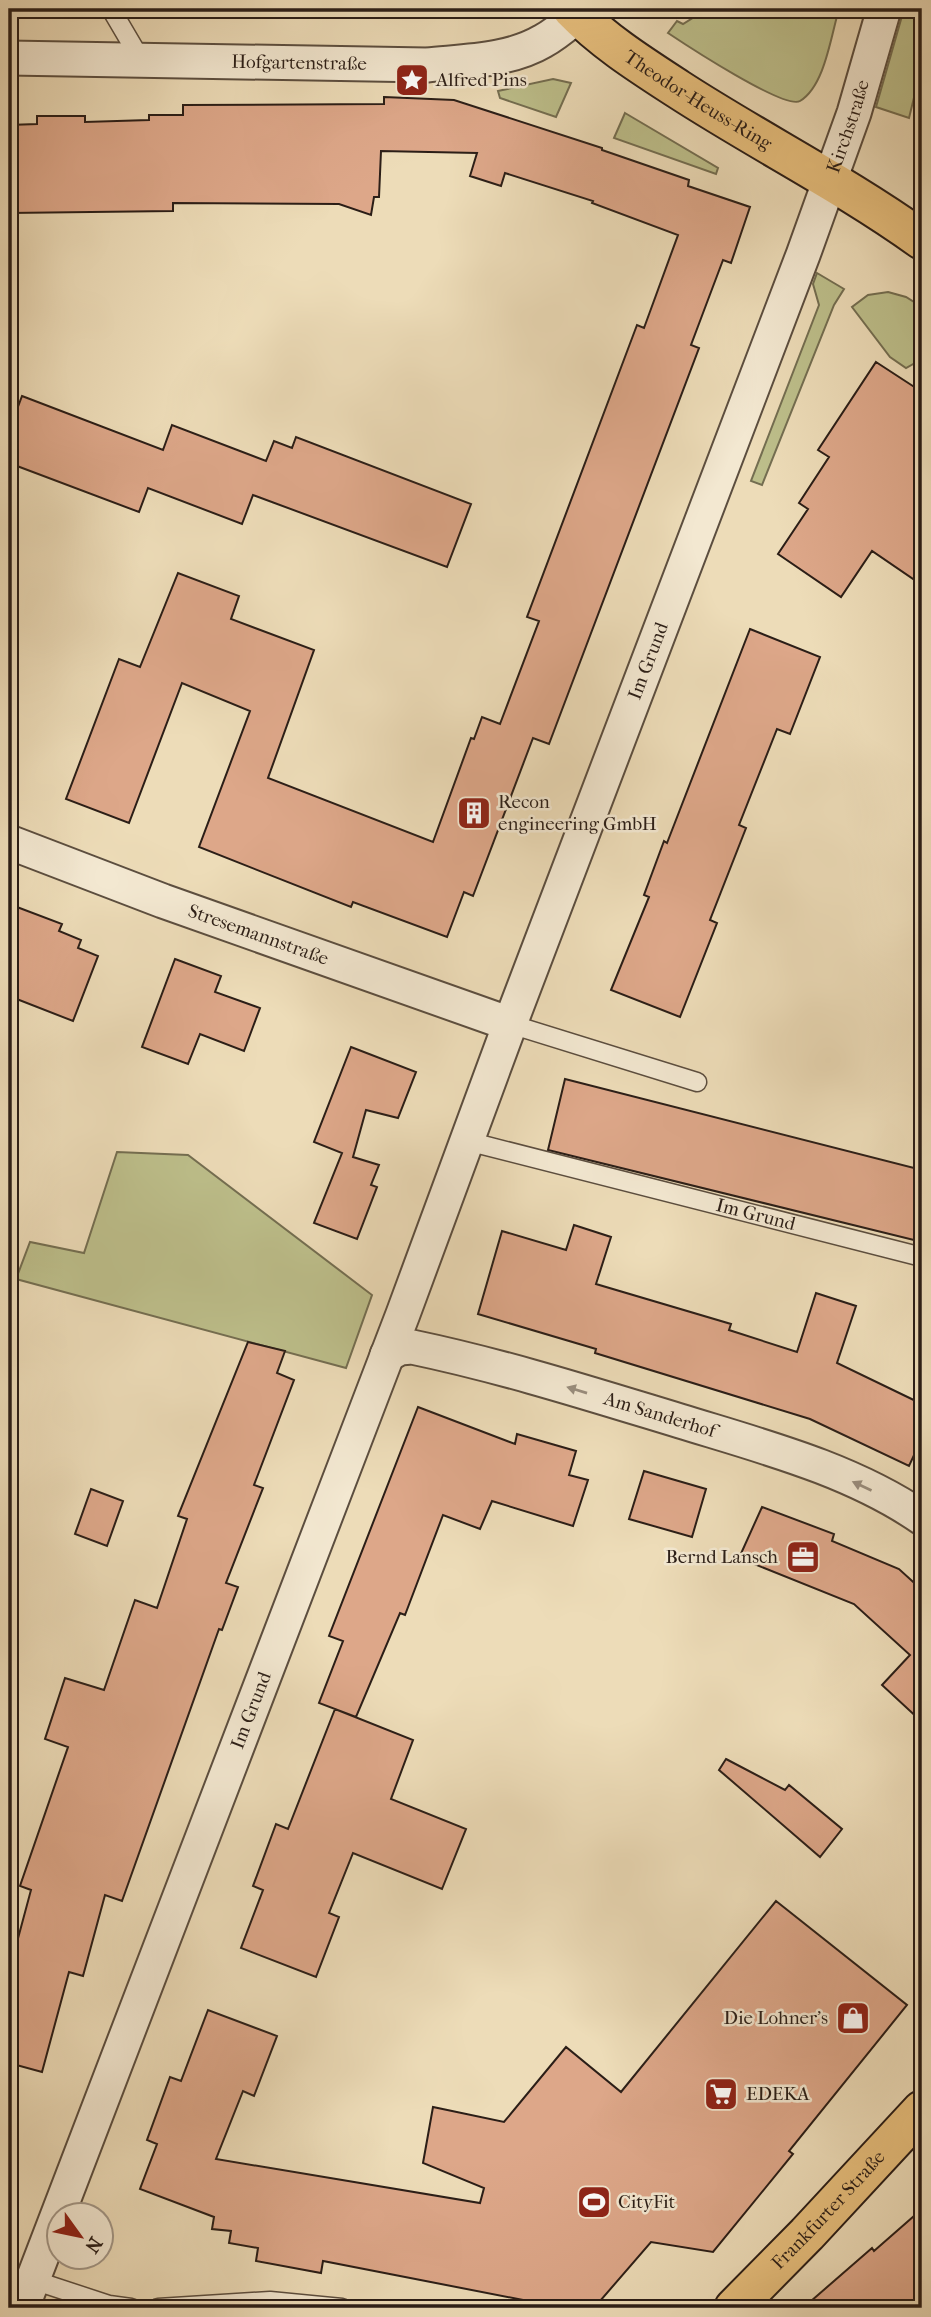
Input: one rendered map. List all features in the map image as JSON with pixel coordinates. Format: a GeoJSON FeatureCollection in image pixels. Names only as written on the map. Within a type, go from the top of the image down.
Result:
{"type":"FeatureCollection","features":[{"type":"Feature","properties":{"kind":"main road","name":"Theodor-Heuss-Ring"},"geometry":{"type":"LineString","coordinates":[[575,12],[635,61],[737,127],[831,180]]}},
{"type":"Feature","properties":{"kind":"main road","name":"Kirchstraße"},"geometry":{"type":"LineString","coordinates":[[831,180],[922,240]]}},
{"type":"Feature","properties":{"kind":"main road","name":"Frankfurter Straße"},"geometry":{"type":"LineString","coordinates":[[734,2308],[922,2110]]}},
{"type":"Feature","properties":{"kind":"street","name":"Kirchstraße"},"geometry":{"type":"LineString","coordinates":[[831,180],[854,113],[884,9]]}},
{"type":"Feature","properties":{"kind":"street","name":"Hofgartenstraße"},"geometry":{"type":"LineString","coordinates":[[9,58],[427,65],[485,60],[543,41],[575,12]]}},
{"type":"Feature","properties":{"kind":"street","name":"Im Grund"},"geometry":{"type":"LineString","coordinates":[[28,2294],[387,1355],[831,180]]}},
{"type":"Feature","properties":{"kind":"street","name":"Stresemannstraße"},"geometry":{"type":"LineString","coordinates":[[9,842],[163,901],[510,1024]]}},
{"type":"Feature","properties":{"kind":"street","name":"Am Sanderhof"},"geometry":{"type":"LineString","coordinates":[[387,1355],[400,1348],[412,1347],[491,1364],[806,1462],[920,1512]]}},
{"type":"Feature","properties":{"kind":"lane"},"geometry":{"type":"LineString","coordinates":[[111,9],[141,60]]}},
{"type":"Feature","properties":{"kind":"lane"},"geometry":{"type":"LineString","coordinates":[[510,1024],[697,1082]]}},
{"type":"Feature","properties":{"kind":"lane","name":"Im Grund"},"geometry":{"type":"LineString","coordinates":[[467,1141],[922,1257]]}},
{"type":"Feature","properties":{"kind":"lane","name":"Im Grund"},"geometry":{"type":"LineString","coordinates":[[28,2294],[131,2308]]}},
{"type":"Feature","properties":{"kind":"lane"},"geometry":{"type":"LineString","coordinates":[[158,2308],[270,2301],[342,2308]]}},
{"type":"Feature","properties":{"kind":"green space"},"geometry":{"type":"Polygon","coordinates":[[[707,9],[839,9],[821,72],[809,94],[800,101],[776,96],[735,75],[668,33],[677,21],[683,24],[707,9]]]}},
{"type":"Feature","properties":{"kind":"green space"},"geometry":{"type":"Polygon","coordinates":[[[904,9],[922,9],[922,65],[909,118],[876,107],[904,9]]]}},
{"type":"Feature","properties":{"kind":"green space"},"geometry":{"type":"Polygon","coordinates":[[[553,79],[571,83],[556,117],[500,98],[498,91],[553,79]]]}},
{"type":"Feature","properties":{"kind":"green space"},"geometry":{"type":"Polygon","coordinates":[[[625,113],[718,168],[716,174],[614,138],[625,113]]]}},
{"type":"Feature","properties":{"kind":"green space"},"geometry":{"type":"Polygon","coordinates":[[[817,273],[844,289],[834,305],[762,485],[751,481],[819,305],[813,284],[817,273]]]}},
{"type":"Feature","properties":{"kind":"green space"},"geometry":{"type":"Polygon","coordinates":[[[888,292],[906,297],[922,307],[922,359],[906,368],[890,357],[852,307],[868,295],[888,292]]]}},
{"type":"Feature","properties":{"kind":"green space"},"geometry":{"type":"Polygon","coordinates":[[[117,1152],[188,1155],[372,1295],[346,1368],[16,1279],[30,1242],[84,1253],[117,1152]]]}},
{"type":"Feature","properties":{"kind":"building"},"geometry":{"type":"Polygon","coordinates":[[[384,97],[454,100],[602,148],[689,180],[688,186],[750,207],[731,263],[723,260],[691,345],[699,348],[549,744],[533,738],[473,896],[464,892],[447,937],[353,902],[351,907],[199,847],[250,711],[182,683],[129,823],[66,799],[119,659],[140,667],[178,573],[239,596],[231,619],[314,650],[268,778],[433,842],[471,738],[474,739],[482,717],[500,724],[539,621],[527,617],[637,325],[644,328],[678,235],[592,203],[593,201],[505,173],[501,186],[470,176],[477,153],[381,151],[379,197],[374,197],[371,215],[339,204],[173,203],[173,211],[9,213],[9,125],[37,124],[37,116],[85,116],[85,122],[149,120],[149,115],[183,115],[183,105],[384,104],[384,97]]]}},
{"type":"Feature","properties":{"kind":"building"},"geometry":{"type":"Polygon","coordinates":[[[876,362],[922,392],[922,585],[872,551],[841,597],[778,554],[808,509],[799,503],[829,457],[818,450],[876,362]]]}},
{"type":"Feature","properties":{"kind":"building"},"geometry":{"type":"Polygon","coordinates":[[[22,396],[163,450],[172,425],[266,461],[274,441],[292,448],[296,437],[471,504],[447,567],[253,495],[242,524],[148,488],[139,512],[9,463],[9,431],[22,396]]]}},
{"type":"Feature","properties":{"kind":"building"},"geometry":{"type":"Polygon","coordinates":[[[750,629],[820,657],[790,734],[777,729],[739,825],[746,828],[710,920],[717,923],[680,1017],[611,990],[649,897],[644,895],[664,841],[667,843],[750,629]]]}},
{"type":"Feature","properties":{"kind":"building"},"geometry":{"type":"Polygon","coordinates":[[[9,904],[62,924],[59,931],[81,940],[78,948],[98,956],[73,1021],[9,996],[9,904]]]}},
{"type":"Feature","properties":{"kind":"building"},"geometry":{"type":"Polygon","coordinates":[[[175,959],[221,976],[215,992],[260,1008],[244,1051],[200,1034],[188,1064],[142,1047],[175,959]]]}},
{"type":"Feature","properties":{"kind":"building"},"geometry":{"type":"Polygon","coordinates":[[[351,1047],[416,1072],[398,1118],[366,1110],[353,1157],[379,1165],[371,1185],[377,1187],[357,1239],[314,1223],[342,1153],[314,1142],[351,1047]]]}},
{"type":"Feature","properties":{"kind":"building"},"geometry":{"type":"Polygon","coordinates":[[[565,1079],[922,1170],[922,1242],[548,1150],[565,1079]]]}},
{"type":"Feature","properties":{"kind":"building"},"geometry":{"type":"Polygon","coordinates":[[[574,1225],[611,1237],[596,1284],[731,1324],[729,1330],[797,1352],[816,1293],[856,1306],[837,1363],[922,1404],[922,1438],[909,1466],[810,1419],[595,1353],[596,1349],[478,1314],[502,1231],[566,1250],[574,1225]]]}},
{"type":"Feature","properties":{"kind":"building"},"geometry":{"type":"Polygon","coordinates":[[[248,1342],[285,1351],[277,1373],[294,1380],[254,1485],[263,1488],[226,1583],[238,1587],[222,1630],[219,1629],[122,1901],[105,1895],[83,1976],[69,1972],[42,2072],[9,2063],[9,1956],[13,1957],[31,1890],[20,1886],[68,1747],[45,1739],[65,1678],[104,1690],[135,1600],[157,1608],[187,1519],[178,1516],[248,1342]]]}},
{"type":"Feature","properties":{"kind":"building"},"geometry":{"type":"Polygon","coordinates":[[[418,1407],[515,1444],[517,1434],[576,1451],[569,1475],[588,1480],[573,1526],[492,1501],[480,1529],[443,1515],[405,1615],[400,1613],[356,1717],[319,1703],[343,1641],[329,1636],[418,1407]]]}},
{"type":"Feature","properties":{"kind":"building"},"geometry":{"type":"Polygon","coordinates":[[[644,1471],[706,1489],[692,1537],[629,1519],[644,1471]]]}},
{"type":"Feature","properties":{"kind":"building"},"geometry":{"type":"Polygon","coordinates":[[[91,1489],[123,1501],[107,1546],[75,1534],[91,1489]]]}},
{"type":"Feature","properties":{"kind":"building"},"geometry":{"type":"Polygon","coordinates":[[[762,1507],[834,1534],[832,1541],[899,1569],[922,1590],[922,1722],[882,1685],[910,1655],[854,1604],[739,1558],[762,1507]]]}},
{"type":"Feature","properties":{"kind":"building"},"geometry":{"type":"Polygon","coordinates":[[[335,1709],[413,1740],[391,1799],[466,1829],[442,1889],[353,1853],[329,1913],[339,1917],[316,1977],[241,1948],[263,1890],[253,1886],[276,1824],[288,1829],[335,1709]]]}},
{"type":"Feature","properties":{"kind":"building"},"geometry":{"type":"Polygon","coordinates":[[[726,1759],[785,1790],[789,1785],[842,1829],[820,1857],[719,1770],[726,1759]]]}},
{"type":"Feature","properties":{"kind":"building"},"geometry":{"type":"Polygon","coordinates":[[[776,1901],[907,2005],[789,2151],[793,2154],[713,2252],[651,2242],[594,2308],[564,2308],[323,2261],[321,2273],[256,2261],[258,2248],[229,2243],[231,2231],[212,2229],[214,2217],[140,2189],[157,2144],[147,2140],[170,2077],[181,2081],[208,2010],[277,2036],[254,2096],[243,2091],[216,2159],[480,2203],[484,2188],[423,2163],[433,2107],[504,2122],[566,2047],[621,2092],[776,1901]]]}},
{"type":"Feature","properties":{"kind":"building"},"geometry":{"type":"Polygon","coordinates":[[[922,2209],[922,2308],[803,2308],[872,2248],[874,2251],[922,2209]]]}},
{"type":"Feature","properties":{"kind":"place","name":"Alfred Pins"},"geometry":{"type":"Point","coordinates":[412,80]}},
{"type":"Feature","properties":{"kind":"place","name":"Recon engineering GmbH"},"geometry":{"type":"Point","coordinates":[474,813]}},
{"type":"Feature","properties":{"kind":"place","name":"Bernd Lansch"},"geometry":{"type":"Point","coordinates":[803,1557]}},
{"type":"Feature","properties":{"kind":"place","name":"Die Lohner's"},"geometry":{"type":"Point","coordinates":[853,2018]}},
{"type":"Feature","properties":{"kind":"place","name":"EDEKA"},"geometry":{"type":"Point","coordinates":[721,2094]}},
{"type":"Feature","properties":{"kind":"place","name":"CityFit"},"geometry":{"type":"Point","coordinates":[594,2202]}}]}
